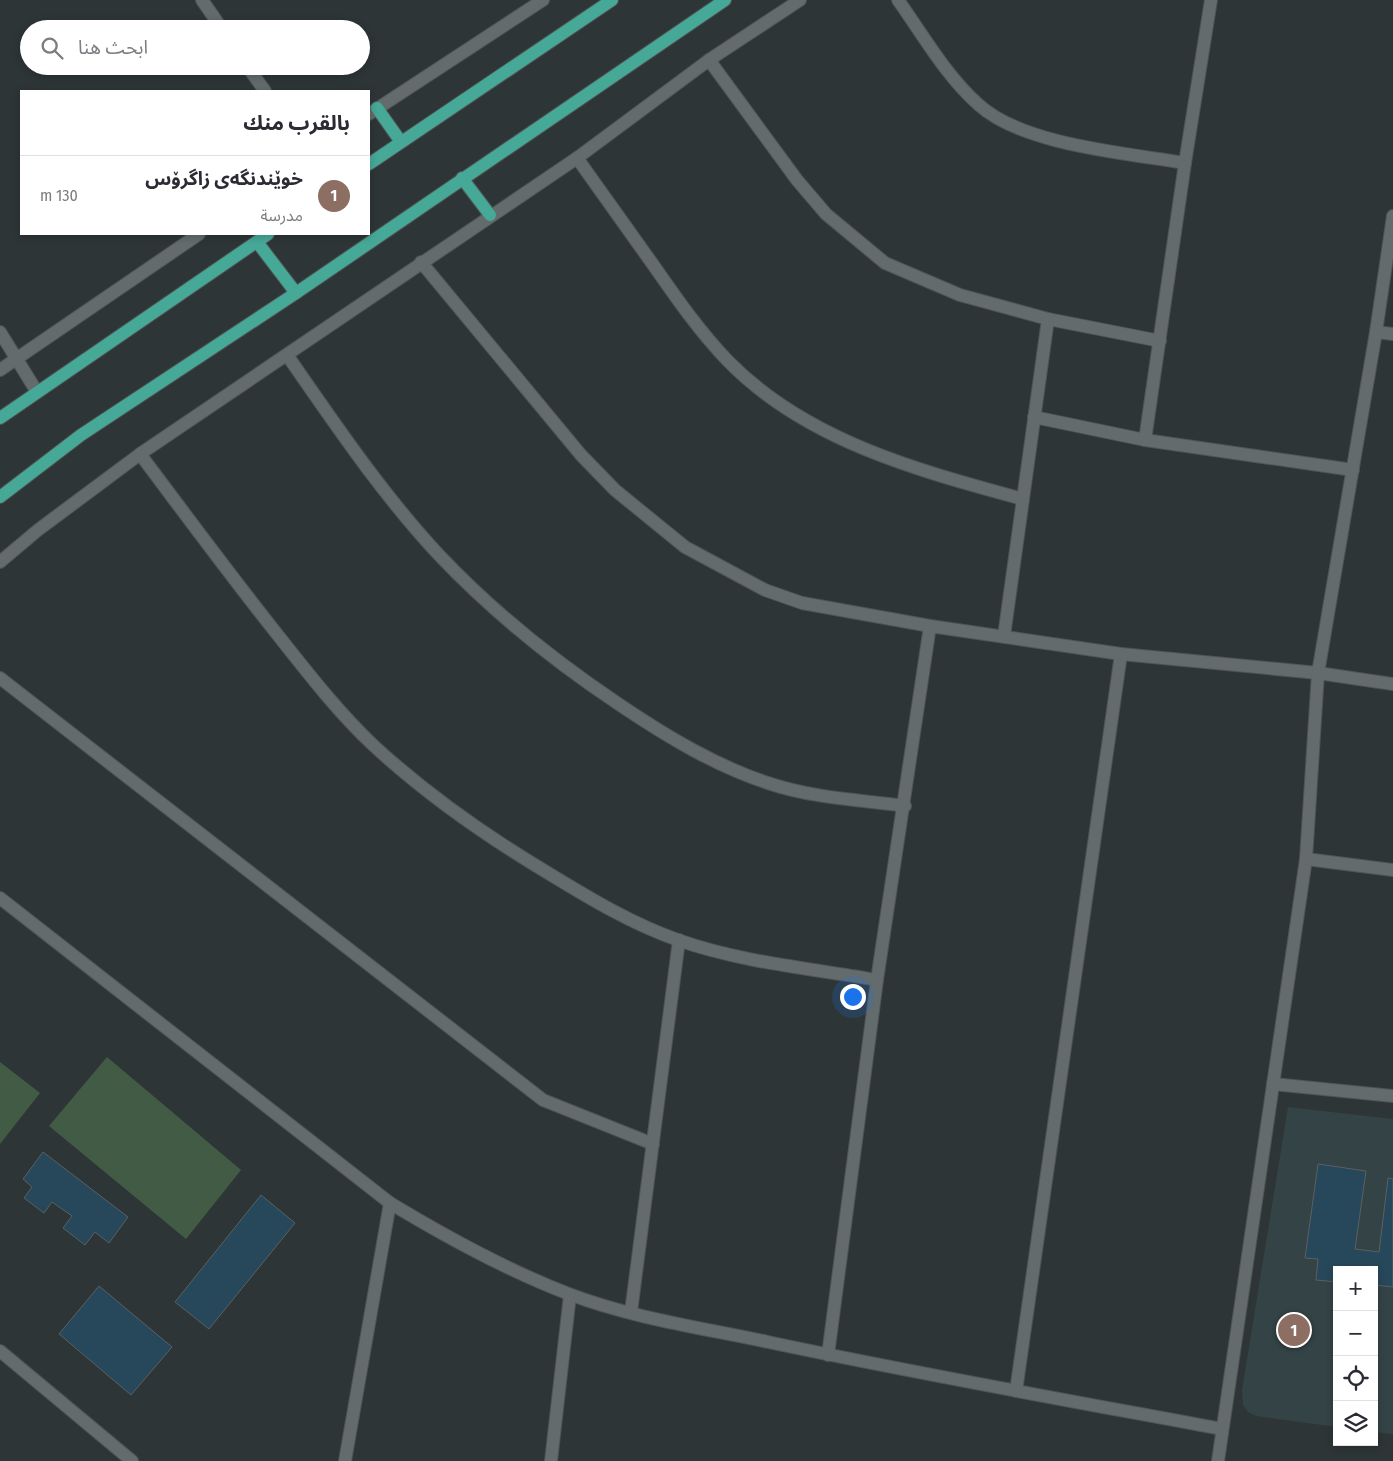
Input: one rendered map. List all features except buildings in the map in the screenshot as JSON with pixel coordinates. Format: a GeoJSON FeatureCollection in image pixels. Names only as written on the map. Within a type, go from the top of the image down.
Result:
{"type":"FeatureCollection","features":[{"type":"Feature","properties":{"kind":"main road"},"geometry":{"type":"LineString","coordinates":[[370,163],[612,0]]}},
{"type":"Feature","properties":{"kind":"main road"},"geometry":{"type":"LineString","coordinates":[[0,497],[81,435],[296,293],[725,0]]}},
{"type":"Feature","properties":{"kind":"main road"},"geometry":{"type":"LineString","coordinates":[[373,111],[401,142]]}},
{"type":"Feature","properties":{"kind":"main road"},"geometry":{"type":"LineString","coordinates":[[462,178],[490,215]]}},
{"type":"Feature","properties":{"kind":"main road"},"geometry":{"type":"LineString","coordinates":[[0,418],[267,235]]}},
{"type":"Feature","properties":{"kind":"main road"},"geometry":{"type":"LineString","coordinates":[[257,242],[296,293]]}},
{"type":"Feature","properties":{"kind":"street"},"geometry":{"type":"LineString","coordinates":[[202,0],[216,20]]}},
{"type":"Feature","properties":{"kind":"street"},"geometry":{"type":"LineString","coordinates":[[373,111],[543,0]]}},
{"type":"Feature","properties":{"kind":"street"},"geometry":{"type":"LineString","coordinates":[[0,562],[38,530],[140,454],[490,215],[577,158],[709,60],[800,0]]}},
{"type":"Feature","properties":{"kind":"street"},"geometry":{"type":"LineString","coordinates":[[898,0],[949,73],[980,106],[994,116],[1040,135],[1069,143],[1184,163]]}},
{"type":"Feature","properties":{"kind":"street"},"geometry":{"type":"LineString","coordinates":[[1145,440],[1184,163],[1211,0]]}},
{"type":"Feature","properties":{"kind":"street"},"geometry":{"type":"LineString","coordinates":[[709,60],[797,180],[826,214],[885,263],[943,288],[1048,319],[1160,341]]}},
{"type":"Feature","properties":{"kind":"street"},"geometry":{"type":"LineString","coordinates":[[254,75],[264,90]]}},
{"type":"Feature","properties":{"kind":"street"},"geometry":{"type":"LineString","coordinates":[[577,158],[689,316],[729,362],[757,387],[816,424],[859,446],[924,472],[1023,499]]}},
{"type":"Feature","properties":{"kind":"street"},"geometry":{"type":"LineString","coordinates":[[1218,1461],[1306,859],[1318,673],[1376,332],[1393,216]]}},
{"type":"Feature","properties":{"kind":"street"},"geometry":{"type":"LineString","coordinates":[[0,370],[198,235]]}},
{"type":"Feature","properties":{"kind":"street"},"geometry":{"type":"LineString","coordinates":[[421,262],[580,455],[615,490],[685,546],[765,590],[802,603],[930,626],[1121,654],[1318,673],[1393,684]]}},
{"type":"Feature","properties":{"kind":"street"},"geometry":{"type":"LineString","coordinates":[[1004,636],[1048,319]]}},
{"type":"Feature","properties":{"kind":"street"},"geometry":{"type":"LineString","coordinates":[[0,332],[37,392]]}},
{"type":"Feature","properties":{"kind":"street"},"geometry":{"type":"LineString","coordinates":[[1376,332],[1393,334]]}},
{"type":"Feature","properties":{"kind":"street"},"geometry":{"type":"LineString","coordinates":[[287,355],[356,453],[432,547],[484,599],[545,652],[639,718],[678,742],[724,765],[771,784],[821,794],[905,806]]}},
{"type":"Feature","properties":{"kind":"street"},"geometry":{"type":"LineString","coordinates":[[1034,417],[1145,440],[1353,470]]}},
{"type":"Feature","properties":{"kind":"street"},"geometry":{"type":"LineString","coordinates":[[140,454],[294,655],[372,744],[418,784],[521,857],[603,906],[678,940],[774,962],[877,980]]}},
{"type":"Feature","properties":{"kind":"street"},"geometry":{"type":"LineString","coordinates":[[828,1355],[877,980],[905,806],[930,626]]}},
{"type":"Feature","properties":{"kind":"street"},"geometry":{"type":"LineString","coordinates":[[1016,1391],[1121,654]]}},
{"type":"Feature","properties":{"kind":"street"},"geometry":{"type":"LineString","coordinates":[[0,678],[542,1100],[653,1144]]}},
{"type":"Feature","properties":{"kind":"street"},"geometry":{"type":"LineString","coordinates":[[1306,859],[1393,870]]}},
{"type":"Feature","properties":{"kind":"street"},"geometry":{"type":"LineString","coordinates":[[0,898],[390,1203],[445,1236],[494,1262],[570,1295],[631,1312],[828,1355],[1222,1429]]}},
{"type":"Feature","properties":{"kind":"street"},"geometry":{"type":"LineString","coordinates":[[631,1312],[678,940]]}},
{"type":"Feature","properties":{"kind":"street"},"geometry":{"type":"LineString","coordinates":[[1273,1084],[1393,1096]]}},
{"type":"Feature","properties":{"kind":"street"},"geometry":{"type":"LineString","coordinates":[[345,1461],[390,1203]]}},
{"type":"Feature","properties":{"kind":"street"},"geometry":{"type":"LineString","coordinates":[[551,1461],[570,1295]]}},
{"type":"Feature","properties":{"kind":"street"},"geometry":{"type":"LineString","coordinates":[[0,1352],[132,1461]]}},
{"type":"Feature","properties":{"kind":"shaded area"},"geometry":{"type":"Polygon","coordinates":[[[1288,1107],[1393,1119],[1393,1434],[1378,1432],[1378,1266],[1333,1266],[1333,1426],[1256,1416],[1248,1412],[1243,1405],[1242,1390],[1288,1107]]]}},
{"type":"Feature","properties":{"kind":"green space"},"geometry":{"type":"Polygon","coordinates":[[[107,1057],[241,1170],[186,1239],[49,1126],[107,1057]]]}},
{"type":"Feature","properties":{"kind":"green space"},"geometry":{"type":"Polygon","coordinates":[[[0,1062],[40,1093],[0,1144],[0,1062]]]}},
{"type":"Feature","properties":{"kind":"place","name":"خوێندنگەی زاگرۆس"},"geometry":{"type":"Point","coordinates":[1294,1330]}}]}
